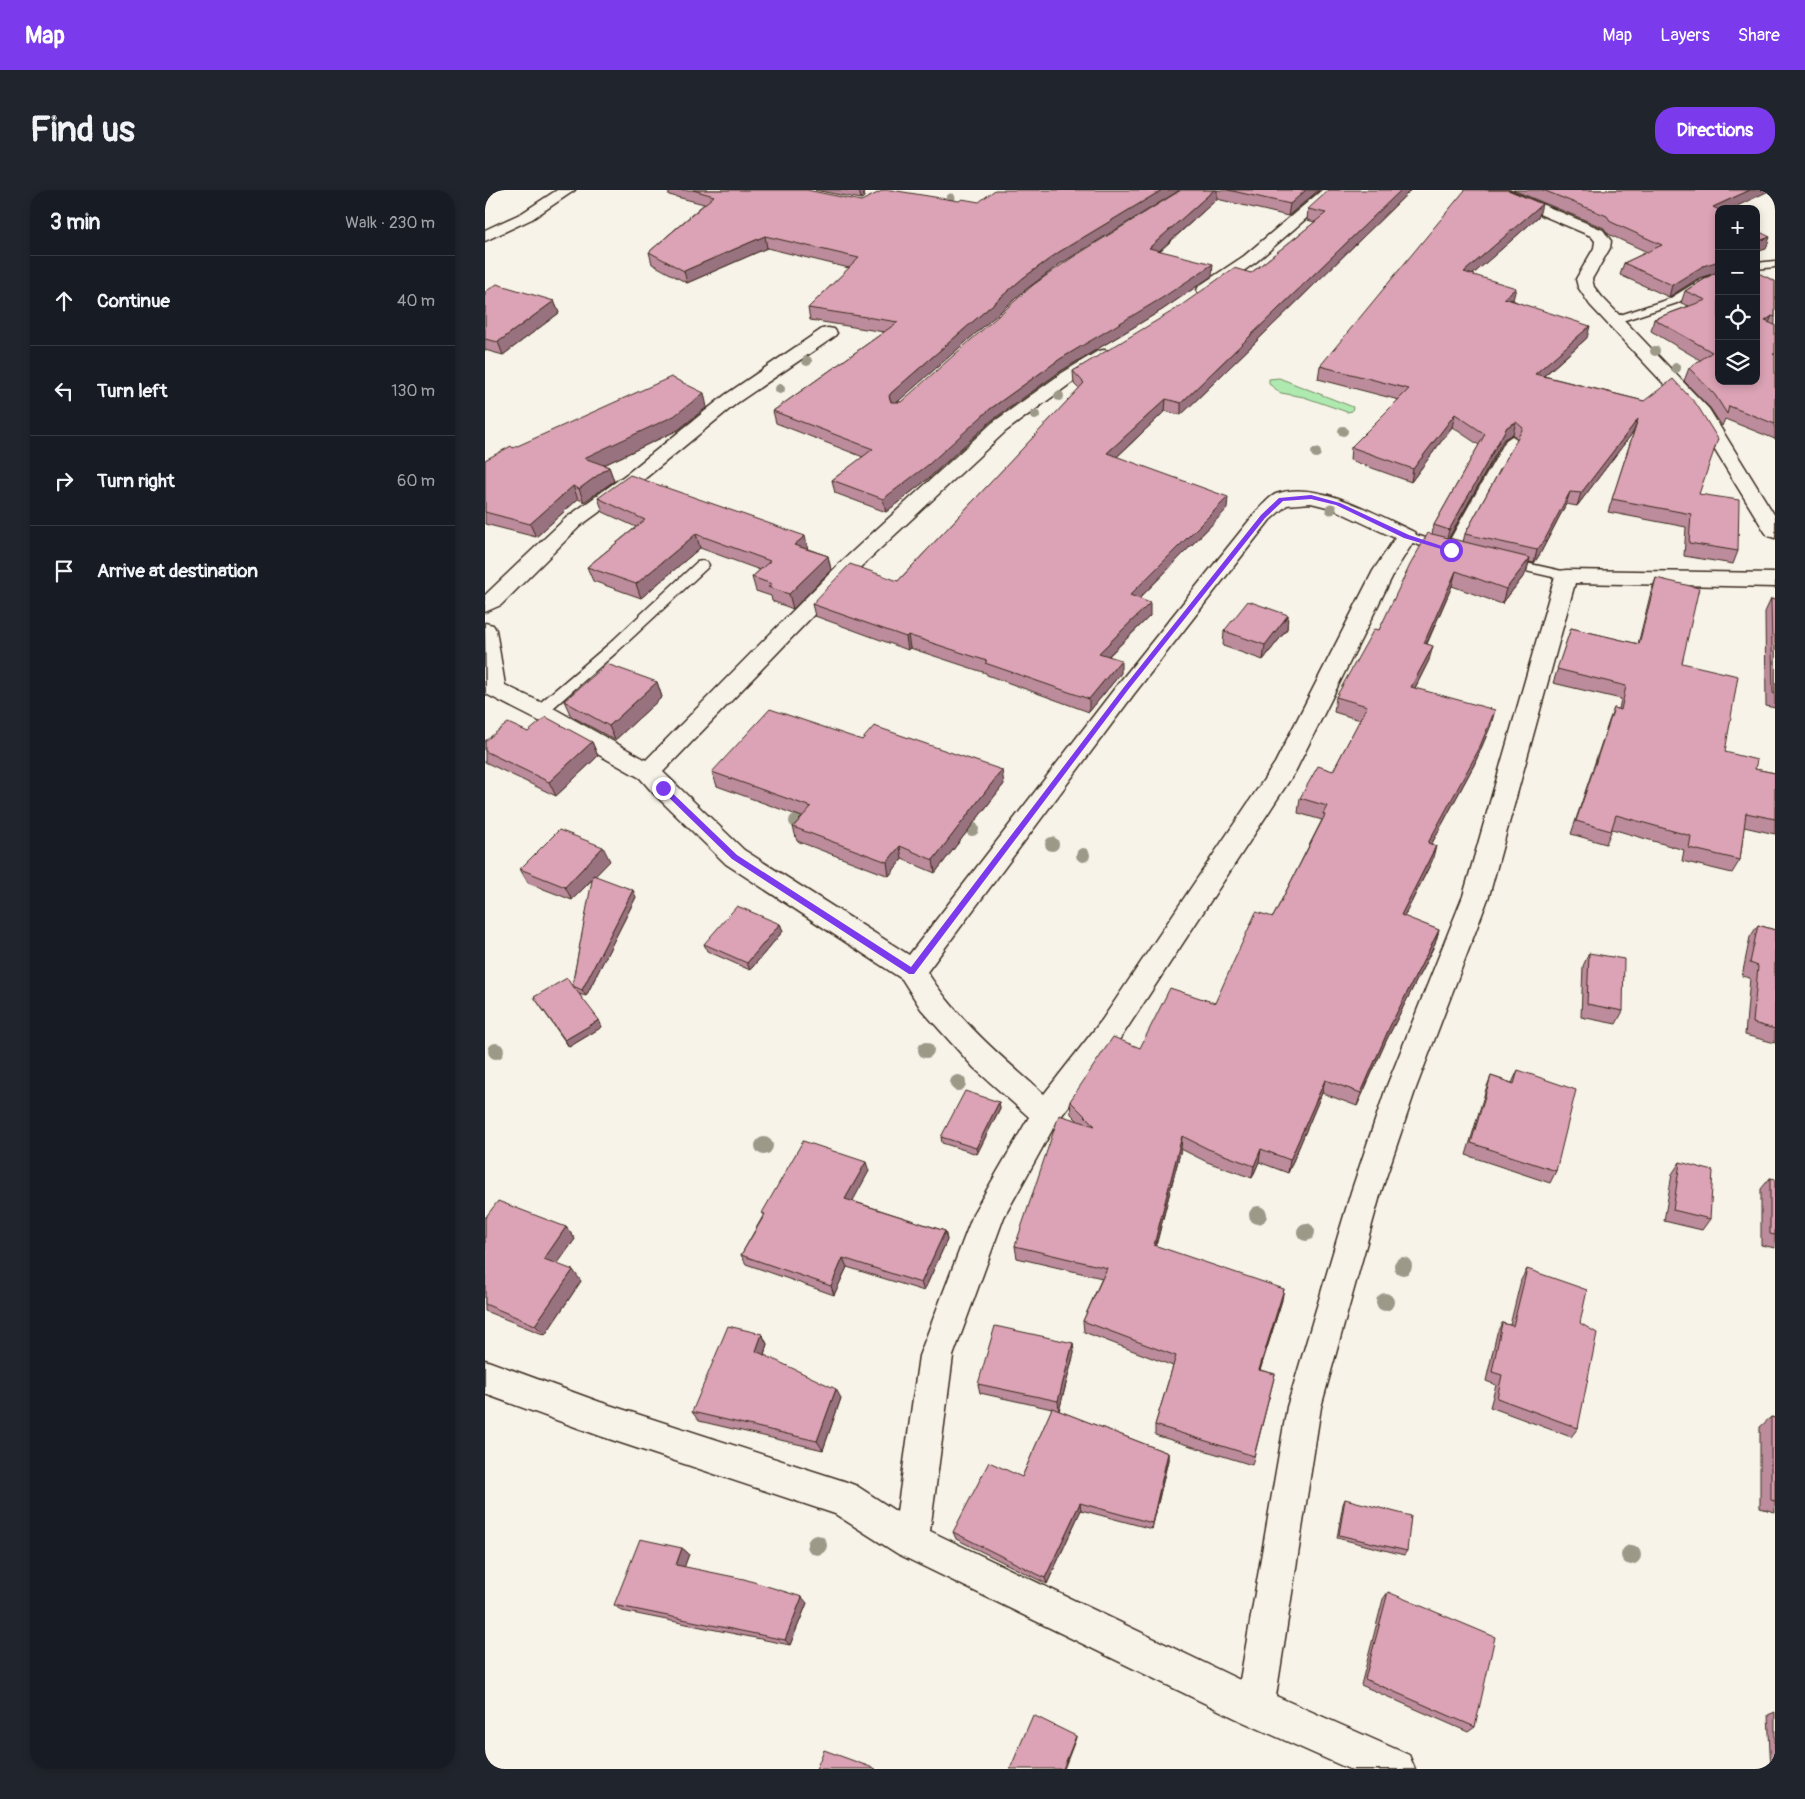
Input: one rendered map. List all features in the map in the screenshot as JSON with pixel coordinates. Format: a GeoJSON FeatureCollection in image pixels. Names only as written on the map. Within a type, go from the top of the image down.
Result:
{"type":"FeatureCollection","features":[{"type":"Feature","properties":{"kind":"street"},"geometry":{"type":"LineString","coordinates":[[485,236],[527,216],[567,190]]}},
{"type":"Feature","properties":{"kind":"street"},"geometry":{"type":"LineString","coordinates":[[1190,301],[1250,258],[1331,190]]}},
{"type":"Feature","properties":{"kind":"street"},"geometry":{"type":"LineString","coordinates":[[1495,190],[1597,232],[1603,241],[1602,248],[1584,279],[1586,287],[1596,301],[1703,414],[1775,532]]}},
{"type":"Feature","properties":{"kind":"street"},"geometry":{"type":"LineString","coordinates":[[485,605],[493,600],[573,522],[635,476],[731,399],[828,333]]}},
{"type":"Feature","properties":{"kind":"street"},"geometry":{"type":"LineString","coordinates":[[649,772],[846,569],[999,427],[1068,377],[1121,345]]}},
{"type":"Feature","properties":{"kind":"street"},"geometry":{"type":"LineString","coordinates":[[911,1541],[935,1356],[991,1212],[1046,1114],[1112,1028],[1286,766],[1384,572],[1407,536],[1338,504],[1311,497],[1281,499],[1263,516],[1126,688],[912,971]]}},
{"type":"Feature","properties":{"kind":"street"},"geometry":{"type":"LineString","coordinates":[[1255,1707],[1304,1407],[1366,1192],[1401,1088],[1476,896],[1566,576],[1775,580]]}},
{"type":"Feature","properties":{"kind":"street"},"geometry":{"type":"LineString","coordinates":[[485,630],[490,690],[540,712],[649,772],[663,788],[735,857],[912,971],[931,1001],[984,1060],[1046,1114]]}},
{"type":"Feature","properties":{"kind":"street"},"geometry":{"type":"LineString","coordinates":[[485,1377],[600,1418],[844,1499],[911,1541],[1255,1707],[1395,1769]]}},
{"type":"Feature","properties":{"kind":"lane"},"geometry":{"type":"LineString","coordinates":[[1760,266],[1775,264]]}},
{"type":"Feature","properties":{"kind":"lane"},"geometry":{"type":"LineString","coordinates":[[1615,320],[1673,301],[1704,282],[1715,278]]}},
{"type":"Feature","properties":{"kind":"lane"},"geometry":{"type":"LineString","coordinates":[[1407,536],[1456,551],[1512,440]]}},
{"type":"Feature","properties":{"kind":"lane"},"geometry":{"type":"LineString","coordinates":[[1489,559],[1566,576]]}},
{"type":"Feature","properties":{"kind":"lane"},"geometry":{"type":"LineString","coordinates":[[540,712],[614,647],[702,565]]}},
{"type":"Feature","properties":{"kind":"green space"},"geometry":{"type":"Polygon","coordinates":[[[1279,378],[1353,407],[1352,411],[1347,412],[1304,397],[1281,393],[1269,384],[1269,379],[1279,378]]]}},
{"type":"Feature","properties":{"kind":"building"},"geometry":{"type":"Polygon","coordinates":[[[693,190],[807,190],[861,201],[884,190],[891,190],[959,201],[962,199],[979,202],[995,190],[1162,190],[1059,252],[1023,278],[891,393],[889,396],[891,402],[901,402],[1033,285],[1070,259],[1181,190],[1214,190],[1149,248],[1213,264],[1162,298],[1060,359],[990,409],[928,465],[883,499],[832,480],[873,449],[773,411],[898,322],[808,308],[859,258],[765,236],[684,271],[649,252],[714,196],[693,190]]]}},
{"type":"Feature","properties":{"kind":"building"},"geometry":{"type":"Polygon","coordinates":[[[1228,190],[1306,190],[1290,204],[1228,190]]]}},
{"type":"Feature","properties":{"kind":"building"},"geometry":{"type":"Polygon","coordinates":[[[1329,190],[1401,190],[1181,403],[1166,399],[1107,453],[1228,497],[1130,595],[1150,603],[1099,653],[1121,660],[1089,699],[985,663],[987,661],[908,635],[906,637],[812,604],[850,564],[898,581],[1084,383],[1073,371],[1176,309],[1234,268],[1251,273],[1326,213],[1308,209],[1329,190]]]}},
{"type":"Feature","properties":{"kind":"building"},"geometry":{"type":"Polygon","coordinates":[[[1465,190],[1508,190],[1542,204],[1464,272],[1516,288],[1504,298],[1590,326],[1535,374],[1644,401],[1673,379],[1697,405],[1718,439],[1699,494],[1739,500],[1738,551],[1689,543],[1691,514],[1612,499],[1638,419],[1581,493],[1570,492],[1544,541],[1537,550],[1465,534],[1523,428],[1516,422],[1507,427],[1449,530],[1434,525],[1485,434],[1455,414],[1413,469],[1351,447],[1409,389],[1320,366],[1465,190]]]}},
{"type":"Feature","properties":{"kind":"building"},"geometry":{"type":"Polygon","coordinates":[[[1543,190],[1750,190],[1713,207],[1715,208],[1715,262],[1703,266],[1672,285],[1624,263],[1662,245],[1611,222],[1607,216],[1543,190]]]}},
{"type":"Feature","properties":{"kind":"building"},"geometry":{"type":"Polygon","coordinates":[[[1760,232],[1770,237],[1760,241],[1760,232]]]}},
{"type":"Feature","properties":{"kind":"building"},"geometry":{"type":"Polygon","coordinates":[[[1715,273],[1715,385],[1760,385],[1760,274],[1775,281],[1775,317],[1772,316],[1765,321],[1775,325],[1775,354],[1773,354],[1775,355],[1775,424],[1729,406],[1727,414],[1715,395],[1689,368],[1712,352],[1654,319],[1706,300],[1685,291],[1715,273]]]}},
{"type":"Feature","properties":{"kind":"building"},"geometry":{"type":"Polygon","coordinates":[[[497,284],[554,301],[498,342],[485,339],[485,292],[497,284]]]}},
{"type":"Feature","properties":{"kind":"building"},"geometry":{"type":"Polygon","coordinates":[[[671,377],[704,393],[674,416],[584,458],[609,467],[579,489],[573,486],[530,524],[485,512],[485,460],[511,446],[513,448],[671,377]]]}},
{"type":"Feature","properties":{"kind":"building"},"geometry":{"type":"Polygon","coordinates":[[[630,475],[805,536],[794,545],[828,556],[789,594],[768,587],[772,584],[752,577],[770,561],[696,534],[636,584],[587,567],[645,520],[598,498],[630,475]]]}},
{"type":"Feature","properties":{"kind":"building"},"geometry":{"type":"Polygon","coordinates":[[[1428,533],[1530,558],[1506,589],[1456,571],[1424,643],[1433,646],[1411,687],[1495,710],[1478,751],[1428,843],[1436,846],[1401,915],[1439,930],[1390,1026],[1361,1093],[1325,1080],[1290,1160],[1261,1149],[1254,1166],[1208,1149],[1182,1136],[1154,1245],[1284,1289],[1259,1370],[1275,1374],[1254,1456],[1155,1425],[1176,1356],[1083,1321],[1107,1268],[1015,1246],[1059,1115],[1095,1126],[1070,1101],[1113,1037],[1140,1048],[1170,988],[1215,1003],[1256,912],[1273,917],[1325,815],[1323,814],[1327,806],[1300,798],[1318,766],[1333,771],[1367,706],[1336,697],[1374,629],[1379,630],[1410,565],[1428,533]]]}},
{"type":"Feature","properties":{"kind":"building"},"geometry":{"type":"Polygon","coordinates":[[[1656,578],[1699,588],[1682,663],[1738,676],[1725,752],[1757,760],[1755,769],[1775,773],[1775,819],[1746,813],[1740,860],[1689,848],[1691,836],[1616,815],[1611,831],[1576,821],[1614,708],[1621,710],[1626,686],[1557,669],[1571,628],[1639,644],[1656,578]]]}},
{"type":"Feature","properties":{"kind":"building"},"geometry":{"type":"Polygon","coordinates":[[[1771,599],[1775,600],[1775,694],[1773,693],[1771,599]]]}},
{"type":"Feature","properties":{"kind":"building"},"geometry":{"type":"Polygon","coordinates":[[[1248,601],[1288,615],[1265,645],[1224,631],[1248,601]]]}},
{"type":"Feature","properties":{"kind":"building"},"geometry":{"type":"Polygon","coordinates":[[[607,664],[657,682],[609,726],[564,701],[607,664]]]}},
{"type":"Feature","properties":{"kind":"building"},"geometry":{"type":"Polygon","coordinates":[[[770,709],[862,740],[874,726],[1002,770],[933,860],[900,846],[887,862],[793,827],[811,807],[712,772],[770,709]]]}},
{"type":"Feature","properties":{"kind":"building"},"geometry":{"type":"Polygon","coordinates":[[[546,717],[592,742],[549,782],[485,751],[485,741],[508,723],[528,732],[546,717]]]}},
{"type":"Feature","properties":{"kind":"building"},"geometry":{"type":"Polygon","coordinates":[[[559,830],[603,847],[565,887],[520,869],[559,830]]]}},
{"type":"Feature","properties":{"kind":"building"},"geometry":{"type":"Polygon","coordinates":[[[593,875],[633,890],[582,990],[573,986],[599,1020],[565,1040],[534,997],[567,978],[572,986],[593,875]]]}},
{"type":"Feature","properties":{"kind":"building"},"geometry":{"type":"Polygon","coordinates":[[[737,906],[780,924],[747,963],[704,944],[737,906]]]}},
{"type":"Feature","properties":{"kind":"building"},"geometry":{"type":"Polygon","coordinates":[[[1758,925],[1775,930],[1775,1029],[1753,1023],[1758,966],[1750,963],[1758,925]]]}},
{"type":"Feature","properties":{"kind":"building"},"geometry":{"type":"Polygon","coordinates":[[[1589,953],[1624,959],[1623,1011],[1587,1004],[1589,953]]]}},
{"type":"Feature","properties":{"kind":"building"},"geometry":{"type":"Polygon","coordinates":[[[1518,1070],[1576,1090],[1556,1171],[1471,1143],[1491,1076],[1514,1084],[1518,1070]]]}},
{"type":"Feature","properties":{"kind":"building"},"geometry":{"type":"Polygon","coordinates":[[[965,1091],[999,1102],[976,1148],[941,1137],[965,1091]]]}},
{"type":"Feature","properties":{"kind":"building"},"geometry":{"type":"Polygon","coordinates":[[[803,1141],[866,1162],[845,1199],[945,1231],[921,1283],[843,1258],[831,1286],[741,1255],[765,1214],[762,1213],[803,1141]]]}},
{"type":"Feature","properties":{"kind":"building"},"geometry":{"type":"Polygon","coordinates":[[[1680,1162],[1713,1171],[1710,1219],[1673,1210],[1680,1162]]]}},
{"type":"Feature","properties":{"kind":"building"},"geometry":{"type":"Polygon","coordinates":[[[1770,1178],[1775,1179],[1775,1235],[1770,1234],[1770,1178]]]}},
{"type":"Feature","properties":{"kind":"building"},"geometry":{"type":"Polygon","coordinates":[[[498,1201],[566,1227],[544,1259],[573,1270],[535,1325],[485,1304],[485,1218],[498,1201]]]}},
{"type":"Feature","properties":{"kind":"building"},"geometry":{"type":"Polygon","coordinates":[[[1527,1269],[1587,1290],[1580,1323],[1597,1333],[1578,1428],[1497,1398],[1502,1375],[1492,1372],[1502,1323],[1513,1326],[1527,1269]]]}},
{"type":"Feature","properties":{"kind":"building"},"geometry":{"type":"Polygon","coordinates":[[[728,1326],[762,1334],[756,1351],[836,1389],[817,1441],[692,1412],[728,1326]]]}},
{"type":"Feature","properties":{"kind":"building"},"geometry":{"type":"Polygon","coordinates":[[[995,1326],[1073,1343],[1058,1401],[978,1384],[995,1326]]]}},
{"type":"Feature","properties":{"kind":"building"},"geometry":{"type":"Polygon","coordinates":[[[1052,1408],[1168,1453],[1152,1523],[1080,1503],[1045,1578],[953,1532],[989,1462],[1022,1477],[1052,1408]]]}},
{"type":"Feature","properties":{"kind":"building"},"geometry":{"type":"Polygon","coordinates":[[[1771,1417],[1775,1418],[1775,1501],[1771,1500],[1771,1417]]]}},
{"type":"Feature","properties":{"kind":"building"},"geometry":{"type":"Polygon","coordinates":[[[1345,1499],[1411,1516],[1407,1551],[1339,1535],[1345,1499]]]}},
{"type":"Feature","properties":{"kind":"building"},"geometry":{"type":"Polygon","coordinates":[[[640,1539],[682,1548],[676,1565],[744,1579],[802,1597],[785,1640],[614,1605],[640,1539]]]}},
{"type":"Feature","properties":{"kind":"building"},"geometry":{"type":"Polygon","coordinates":[[[1388,1592],[1495,1637],[1475,1727],[1365,1679],[1388,1592]]]}},
{"type":"Feature","properties":{"kind":"building"},"geometry":{"type":"Polygon","coordinates":[[[1033,1715],[1076,1736],[1063,1769],[1010,1769],[1033,1715]]]}},
{"type":"Feature","properties":{"kind":"building"},"geometry":{"type":"Polygon","coordinates":[[[824,1750],[876,1769],[816,1769],[824,1750]]]}},
{"type":"Feature","properties":{"kind":"route"},"geometry":{"type":"LineString","coordinates":[[663,788],[735,857],[912,971],[1126,688],[1263,516],[1281,499],[1311,497],[1338,504],[1407,536],[1451,550]]}}]}
